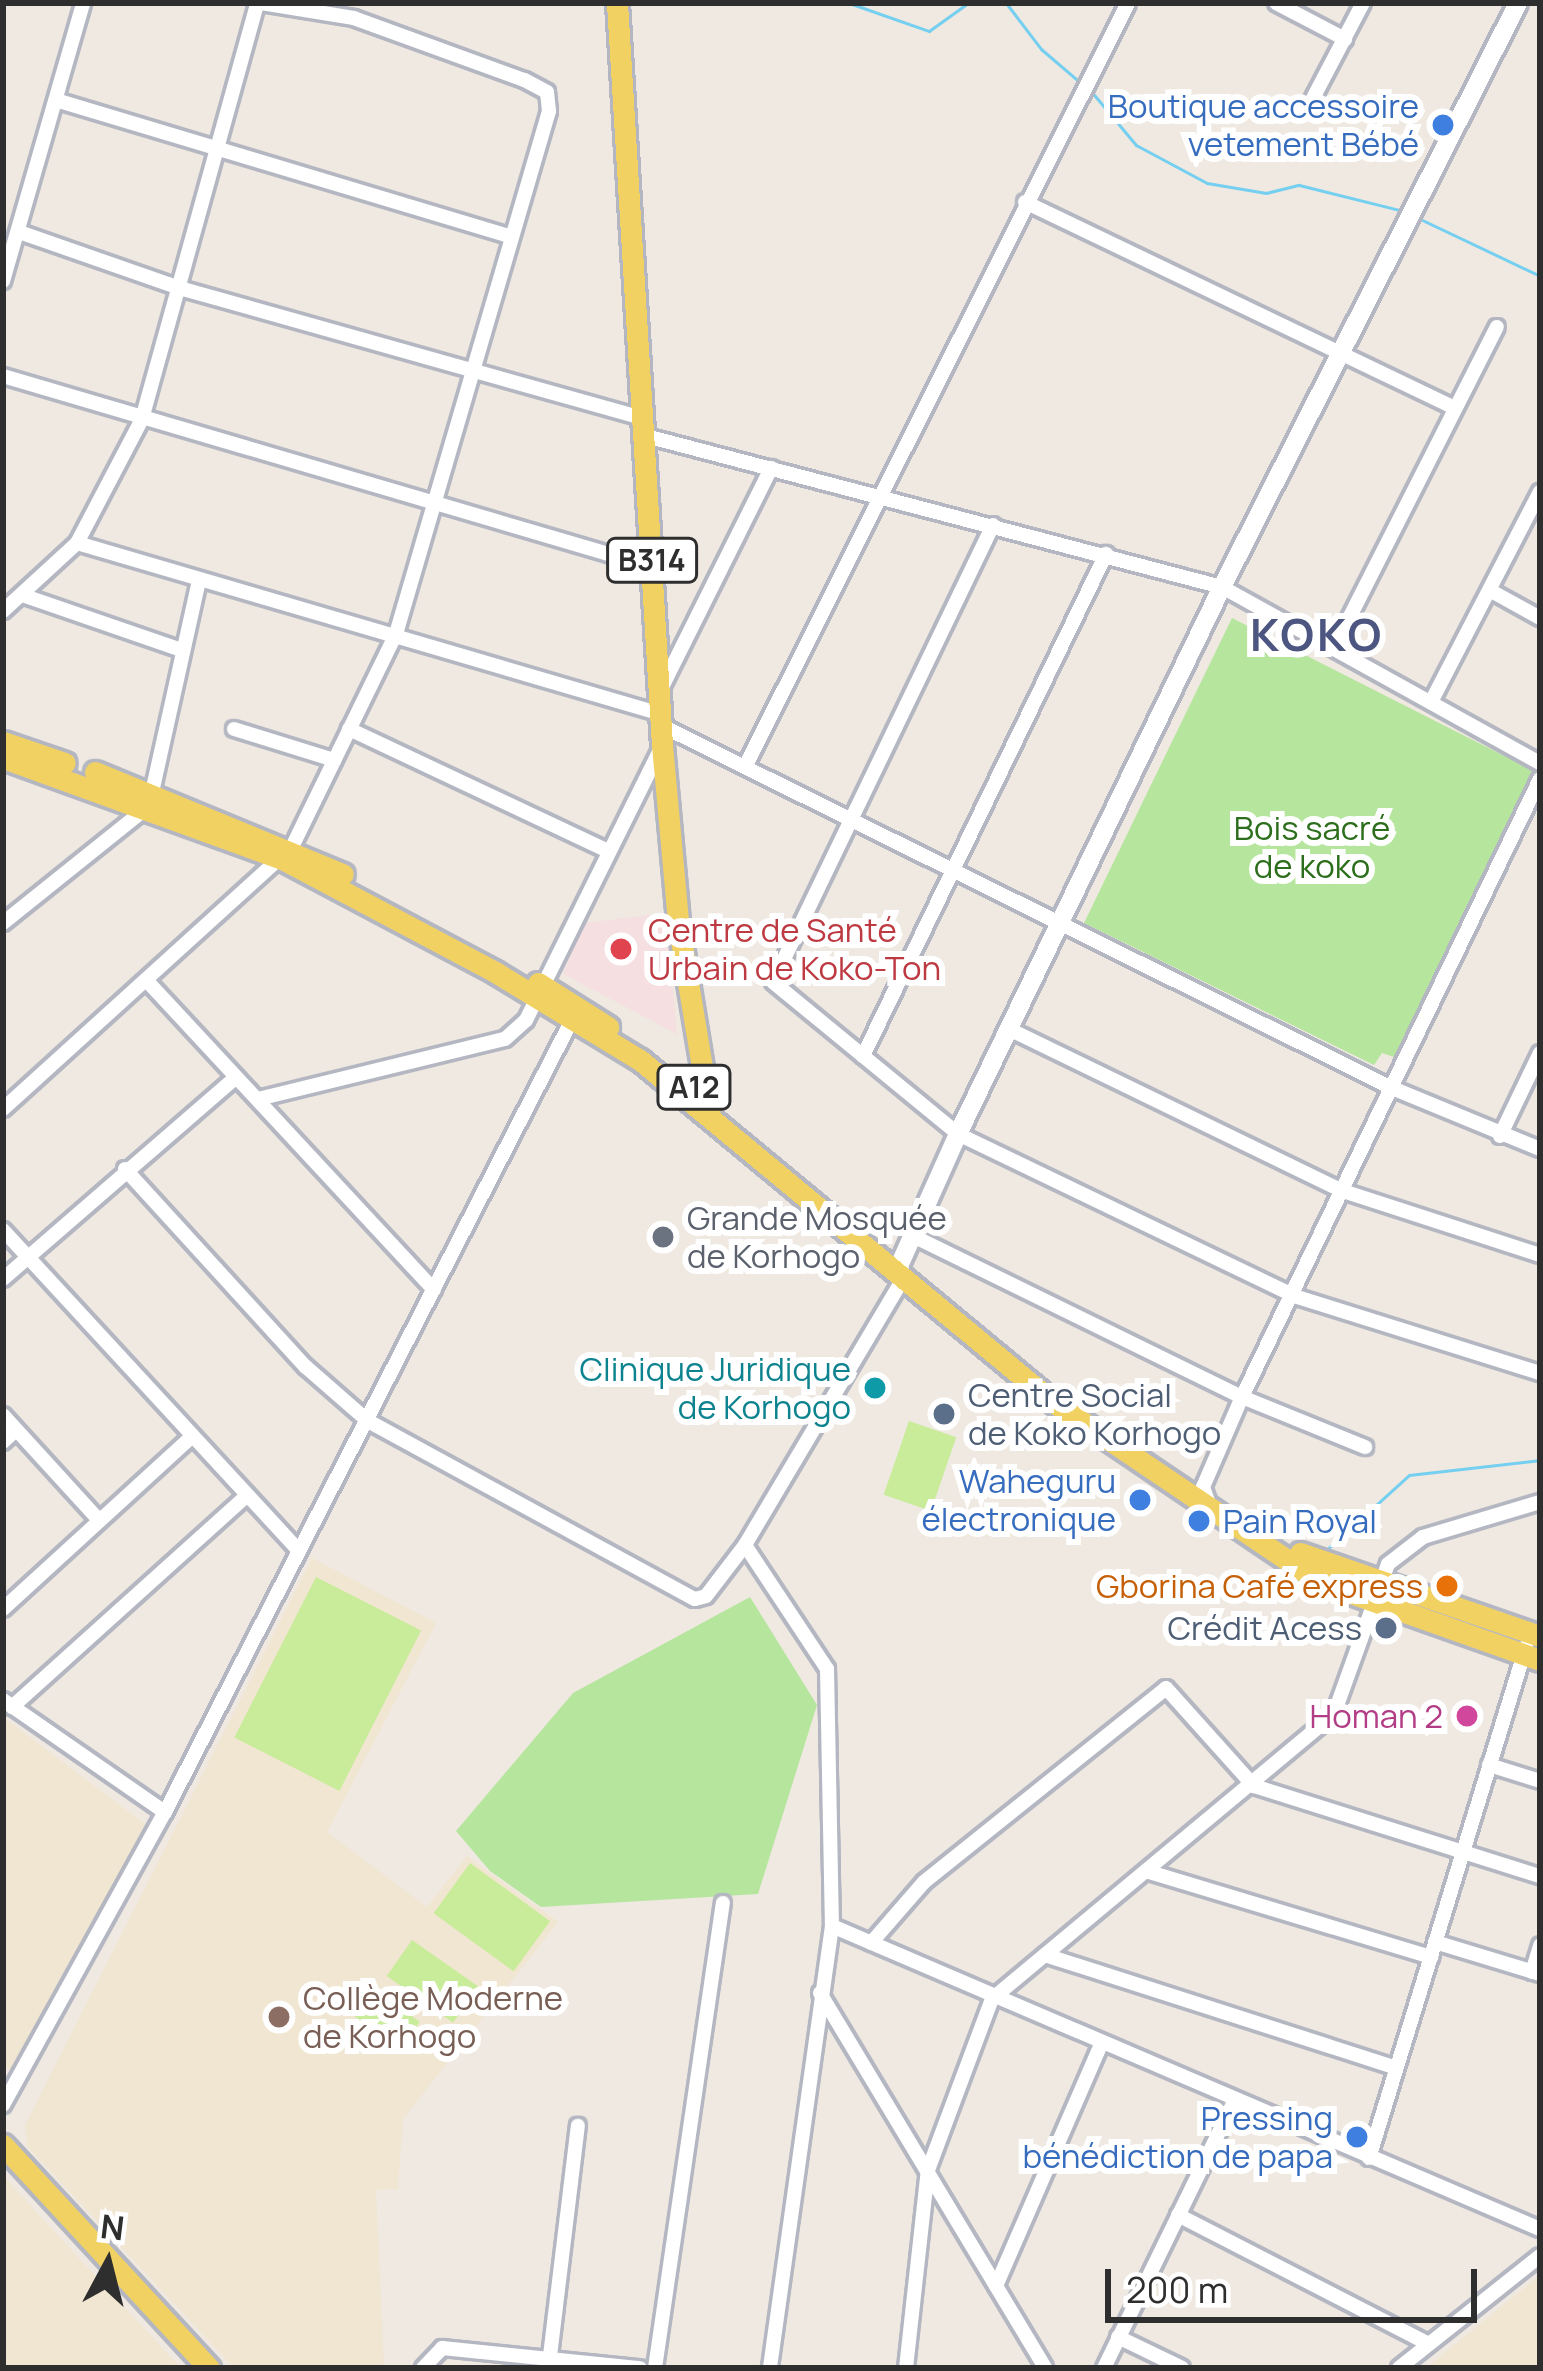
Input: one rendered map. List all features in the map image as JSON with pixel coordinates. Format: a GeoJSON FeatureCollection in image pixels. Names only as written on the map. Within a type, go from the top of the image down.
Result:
{"type":"FeatureCollection","features":[{"type":"Feature","properties":{"kind":"main road","name":"B314"},"geometry":{"type":"LineString","coordinates":[[617,3],[661,720],[678,922],[709,1105]]}},
{"type":"Feature","properties":{"kind":"main road","name":"A12"},"geometry":{"type":"LineString","coordinates":[[3,742],[287,853],[540,991],[709,1105],[900,1273],[1025,1370],[1304,1562],[1378,1596]]}},
{"type":"Feature","properties":{"kind":"main road","name":"A12"},"geometry":{"type":"LineString","coordinates":[[3,758],[149,798]]}},
{"type":"Feature","properties":{"kind":"main road","name":"A12"},"geometry":{"type":"LineString","coordinates":[[1304,1562],[1320,1582],[1533,1646]]}},
{"type":"Feature","properties":{"kind":"main road"},"geometry":{"type":"LineString","coordinates":[[3,2145],[209,2368]]}},
{"type":"Feature","properties":{"kind":"street"},"geometry":{"type":"LineString","coordinates":[[3,281],[59,101],[83,3]]}},
{"type":"Feature","properties":{"kind":"street"},"geometry":{"type":"LineString","coordinates":[[3,611],[76,543],[142,419],[183,290],[260,3],[354,19],[547,92],[549,111],[396,634],[287,853],[3,1109]]}},
{"type":"Feature","properties":{"kind":"street"},"geometry":{"type":"LineString","coordinates":[[746,765],[1128,3]]}},
{"type":"Feature","properties":{"kind":"street"},"geometry":{"type":"LineString","coordinates":[[1276,3],[1345,39]]}},
{"type":"Feature","properties":{"kind":"street"},"geometry":{"type":"LineString","coordinates":[[1311,102],[1363,3]]}},
{"type":"Feature","properties":{"kind":"street"},"geometry":{"type":"LineString","coordinates":[[125,1168],[306,1367],[368,1421],[682,1597],[706,1596],[745,1545],[900,1273],[958,1134],[1065,923],[1222,587],[1518,3]]}},
{"type":"Feature","properties":{"kind":"street"},"geometry":{"type":"LineString","coordinates":[[59,101],[510,236]]}},
{"type":"Feature","properties":{"kind":"street"},"geometry":{"type":"LineString","coordinates":[[1025,202],[1454,408]]}},
{"type":"Feature","properties":{"kind":"street"},"geometry":{"type":"LineString","coordinates":[[19,232],[183,290],[474,371],[771,468],[1222,587],[1540,763]]}},
{"type":"Feature","properties":{"kind":"street"},"geometry":{"type":"LineString","coordinates":[[1334,648],[1497,327]]}},
{"type":"Feature","properties":{"kind":"street"},"geometry":{"type":"LineString","coordinates":[[3,376],[653,567]]}},
{"type":"Feature","properties":{"kind":"street"},"geometry":{"type":"LineString","coordinates":[[258,1099],[482,1049],[526,1020],[771,468]]}},
{"type":"Feature","properties":{"kind":"street"},"geometry":{"type":"LineString","coordinates":[[1431,702],[1540,493]]}},
{"type":"Feature","properties":{"kind":"street"},"geometry":{"type":"LineString","coordinates":[[993,525],[773,982],[958,1134],[1294,1296],[1540,1373]]}},
{"type":"Feature","properties":{"kind":"street"},"geometry":{"type":"LineString","coordinates":[[76,543],[396,634],[661,720],[1392,1088],[1540,1150]]}},
{"type":"Feature","properties":{"kind":"street"},"geometry":{"type":"LineString","coordinates":[[863,1056],[1106,554]]}},
{"type":"Feature","properties":{"kind":"street"},"geometry":{"type":"LineString","coordinates":[[3,923],[149,798],[179,649],[199,580]]}},
{"type":"Feature","properties":{"kind":"street"},"geometry":{"type":"LineString","coordinates":[[1492,592],[1540,618]]}},
{"type":"Feature","properties":{"kind":"street"},"geometry":{"type":"LineString","coordinates":[[22,595],[179,649]]}},
{"type":"Feature","properties":{"kind":"street"},"geometry":{"type":"LineString","coordinates":[[234,729],[334,760]]}},
{"type":"Feature","properties":{"kind":"street"},"geometry":{"type":"LineString","coordinates":[[349,729],[604,850]]}},
{"type":"Feature","properties":{"kind":"street"},"geometry":{"type":"LineString","coordinates":[[1205,1494],[1241,1397],[1294,1296],[1540,779]]}},
{"type":"Feature","properties":{"kind":"street"},"geometry":{"type":"LineString","coordinates":[[148,982],[434,1290]]}},
{"type":"Feature","properties":{"kind":"street"},"geometry":{"type":"LineString","coordinates":[[3,2105],[165,1812],[575,1014]]}},
{"type":"Feature","properties":{"kind":"street"},"geometry":{"type":"LineString","coordinates":[[1011,1030],[1343,1191],[1540,1255]]}},
{"type":"Feature","properties":{"kind":"street"},"geometry":{"type":"LineString","coordinates":[[1500,1136],[1540,1054]]}},
{"type":"Feature","properties":{"kind":"street"},"geometry":{"type":"LineString","coordinates":[[3,1279],[125,1168],[236,1077]]}},
{"type":"Feature","properties":{"kind":"street"},"geometry":{"type":"LineString","coordinates":[[3,1230],[298,1550]]}},
{"type":"Feature","properties":{"kind":"street"},"geometry":{"type":"LineString","coordinates":[[914,1237],[1241,1397],[1365,1447]]}},
{"type":"Feature","properties":{"kind":"street"},"geometry":{"type":"LineString","coordinates":[[3,1415],[98,1519]]}},
{"type":"Feature","properties":{"kind":"street"},"geometry":{"type":"LineString","coordinates":[[3,1442],[16,1430]]}},
{"type":"Feature","properties":{"kind":"street"},"geometry":{"type":"LineString","coordinates":[[3,1609],[190,1438]]}},
{"type":"Feature","properties":{"kind":"street"},"geometry":{"type":"LineString","coordinates":[[165,1812],[8,1704],[245,1497]]}},
{"type":"Feature","properties":{"kind":"street"},"geometry":{"type":"LineString","coordinates":[[907,2368],[928,2170],[992,1999],[1255,1786],[1334,1714],[1388,1564],[1424,1537],[1540,1502]]}},
{"type":"Feature","properties":{"kind":"street"},"geometry":{"type":"LineString","coordinates":[[745,1545],[827,1670],[832,1926],[770,2368]]}},
{"type":"Feature","properties":{"kind":"street"},"geometry":{"type":"LineString","coordinates":[[1369,2158],[1490,1765],[1533,1646]]}},
{"type":"Feature","properties":{"kind":"street"},"geometry":{"type":"LineString","coordinates":[[871,1943],[924,1882],[1166,1688],[1255,1786],[1540,1876]]}},
{"type":"Feature","properties":{"kind":"street"},"geometry":{"type":"LineString","coordinates":[[1490,1765],[1540,1781]]}},
{"type":"Feature","properties":{"kind":"street"},"geometry":{"type":"LineString","coordinates":[[1146,1871],[1433,1950],[1536,1973],[1540,1945]]}},
{"type":"Feature","properties":{"kind":"street"},"geometry":{"type":"LineString","coordinates":[[656,2368],[723,1903]]}},
{"type":"Feature","properties":{"kind":"street"},"geometry":{"type":"LineString","coordinates":[[832,1926],[1233,2104],[1540,2229]]}},
{"type":"Feature","properties":{"kind":"street"},"geometry":{"type":"LineString","coordinates":[[1046,1954],[1396,2068]]}},
{"type":"Feature","properties":{"kind":"street"},"geometry":{"type":"LineString","coordinates":[[820,1993],[1045,2368]]}},
{"type":"Feature","properties":{"kind":"street"},"geometry":{"type":"LineString","coordinates":[[996,2286],[1101,2045]]}},
{"type":"Feature","properties":{"kind":"street"},"geometry":{"type":"LineString","coordinates":[[1104,2368],[1233,2104]]}},
{"type":"Feature","properties":{"kind":"street"},"geometry":{"type":"LineString","coordinates":[[550,2356],[578,2126]]}},
{"type":"Feature","properties":{"kind":"street"},"geometry":{"type":"LineString","coordinates":[[1178,2215],[1429,2344]]}},
{"type":"Feature","properties":{"kind":"street"},"geometry":{"type":"LineString","coordinates":[[1399,2368],[1540,2256]]}},
{"type":"Feature","properties":{"kind":"street"},"geometry":{"type":"LineString","coordinates":[[1118,2337],[1182,2368]]}},
{"type":"Feature","properties":{"kind":"street"},"geometry":{"type":"LineString","coordinates":[[423,2368],[442,2348],[640,2368]]}},
{"type":"Feature","properties":{"kind":"shaded area","name":"Centre de Santé Urbain de Koko-Ton"},"geometry":{"type":"Polygon","coordinates":[[[666,913],[677,1034],[563,974],[584,923],[666,913]]]}},
{"type":"Feature","properties":{"kind":"shaded area","name":"Collège Moderne de Korhogo"},"geometry":{"type":"Polygon","coordinates":[[[312,1558],[436,1623],[327,1832],[427,1907],[467,1856],[558,1922],[403,2119],[398,2189],[376,2190],[384,2368],[234,2368],[27,2146],[25,2125],[312,1558]]]}},
{"type":"Feature","properties":{"kind":"shaded area"},"geometry":{"type":"Polygon","coordinates":[[[3,1717],[145,1824],[13,2074],[3,2063],[3,1717]]]}},
{"type":"Feature","properties":{"kind":"shaded area"},"geometry":{"type":"Polygon","coordinates":[[[3,2175],[38,2214],[181,2368],[3,2368],[3,2175]]]}},
{"type":"Feature","properties":{"kind":"shaded area"},"geometry":{"type":"Polygon","coordinates":[[[1540,2275],[1540,2368],[1426,2368],[1540,2275]]]}},
{"type":"Feature","properties":{"kind":"green space","name":"Bois sacré de koko"},"geometry":{"type":"Polygon","coordinates":[[[1232,618],[1536,772],[1397,1058],[1382,1053],[1374,1065],[1084,923],[1232,618]]]}},
{"type":"Feature","properties":{"kind":"green space"},"geometry":{"type":"Polygon","coordinates":[[[909,1421],[956,1437],[931,1511],[884,1495],[909,1421]]]}},
{"type":"Feature","properties":{"kind":"green space"},"geometry":{"type":"Polygon","coordinates":[[[316,1577],[421,1631],[339,1791],[234,1737],[316,1577]]]}},
{"type":"Feature","properties":{"kind":"green space"},"geometry":{"type":"Polygon","coordinates":[[[750,1597],[817,1705],[758,1894],[541,1907],[490,1871],[456,1831],[573,1693],[750,1597]]]}},
{"type":"Feature","properties":{"kind":"green space"},"geometry":{"type":"Polygon","coordinates":[[[470,1863],[550,1921],[514,1971],[434,1913],[470,1863]]]}},
{"type":"Feature","properties":{"kind":"green space"},"geometry":{"type":"Polygon","coordinates":[[[412,1940],[478,1986],[453,2023],[387,1976],[412,1940]]]}},
{"type":"Feature","properties":{"kind":"green space"},"geometry":{"type":"Polygon","coordinates":[[[373,1989],[420,2022],[401,2049],[354,2016],[373,1989]]]}},
{"type":"Feature","properties":{"kind":"waterway"},"geometry":{"type":"LineString","coordinates":[[849,3],[929,31],[968,3]]}},
{"type":"Feature","properties":{"kind":"waterway"},"geometry":{"type":"LineString","coordinates":[[1006,3],[1041,49],[1082,84]]}},
{"type":"Feature","properties":{"kind":"waterway"},"geometry":{"type":"LineString","coordinates":[[1090,90],[1136,145],[1207,183],[1266,193],[1299,185],[1403,211]]}},
{"type":"Feature","properties":{"kind":"waterway"},"geometry":{"type":"LineString","coordinates":[[1418,218],[1540,276]]}},
{"type":"Feature","properties":{"kind":"waterway"},"geometry":{"type":"LineString","coordinates":[[1323,1553],[1409,1475],[1540,1460]]}},
{"type":"Feature","properties":{"kind":"waterway"},"geometry":{"type":"LineString","coordinates":[[1286,1587],[1298,1576]]}},
{"type":"Feature","properties":{"kind":"place","name":"Boutique accessoire vetement Bébé"},"geometry":{"type":"Point","coordinates":[1443,125]}},
{"type":"Feature","properties":{"kind":"place","name":"Centre de Santé Urbain de Koko-Ton"},"geometry":{"type":"Point","coordinates":[621,949]}},
{"type":"Feature","properties":{"kind":"place","name":"Grande Mosquée de Korhogo"},"geometry":{"type":"Point","coordinates":[663,1237]}},
{"type":"Feature","properties":{"kind":"place","name":"Clinique Juridique de Korhogo"},"geometry":{"type":"Point","coordinates":[875,1388]}},
{"type":"Feature","properties":{"kind":"place","name":"Centre Social de Koko Korhogo"},"geometry":{"type":"Point","coordinates":[944,1414]}},
{"type":"Feature","properties":{"kind":"place","name":"Waheguru électronique"},"geometry":{"type":"Point","coordinates":[1140,1500]}},
{"type":"Feature","properties":{"kind":"place","name":"Pain Royal"},"geometry":{"type":"Point","coordinates":[1199,1521]}},
{"type":"Feature","properties":{"kind":"place","name":"Gborina Café express"},"geometry":{"type":"Point","coordinates":[1447,1586]}},
{"type":"Feature","properties":{"kind":"place","name":"Crédit Acess"},"geometry":{"type":"Point","coordinates":[1386,1628]}},
{"type":"Feature","properties":{"kind":"place","name":"Homan 2"},"geometry":{"type":"Point","coordinates":[1467,1716]}},
{"type":"Feature","properties":{"kind":"place","name":"Collège Moderne de Korhogo"},"geometry":{"type":"Point","coordinates":[279,2017]}},
{"type":"Feature","properties":{"kind":"place","name":"Pressing bénédiction de papa"},"geometry":{"type":"Point","coordinates":[1357,2137]}},
{"type":"Feature","properties":{"kind":"district","name":"KOKO"},"geometry":{"type":"Point","coordinates":[1317,635]}}]}
